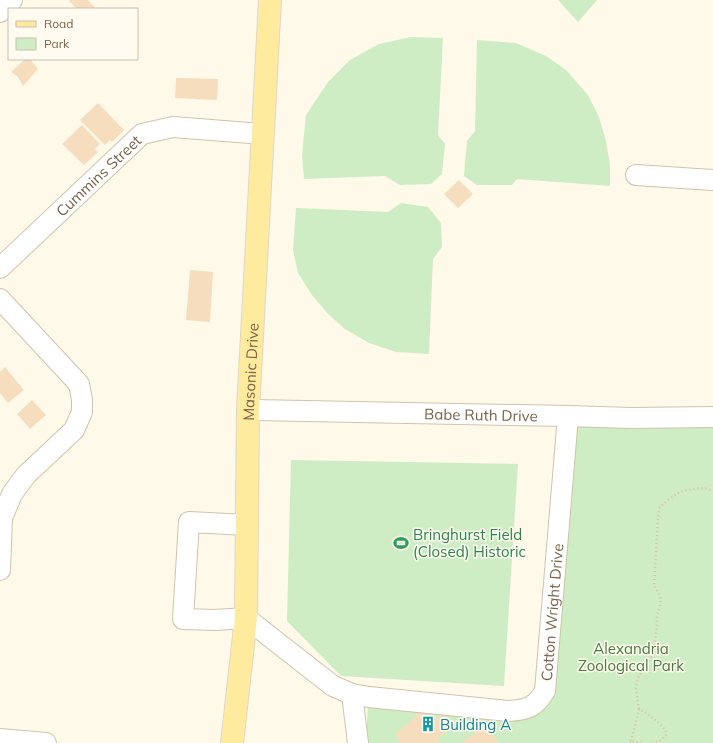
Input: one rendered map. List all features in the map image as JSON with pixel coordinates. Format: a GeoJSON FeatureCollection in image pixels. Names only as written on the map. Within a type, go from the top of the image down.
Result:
{"type":"FeatureCollection","features":[{"type":"Feature","properties":{"kind":"main road","name":"Masonic Drive"},"geometry":{"type":"LineString","coordinates":[[232,743],[246,618],[248,410],[270,0]]}},
{"type":"Feature","properties":{"kind":"street"},"geometry":{"type":"LineString","coordinates":[[0,12],[12,0]]}},
{"type":"Feature","properties":{"kind":"street","name":"Cummins Street"},"geometry":{"type":"LineString","coordinates":[[0,268],[142,134],[173,127],[263,134]]}},
{"type":"Feature","properties":{"kind":"street"},"geometry":{"type":"LineString","coordinates":[[636,175],[713,180]]}},
{"type":"Feature","properties":{"kind":"street"},"geometry":{"type":"LineString","coordinates":[[0,299],[79,384],[82,400],[82,412],[74,430],[26,475],[12,494],[2,518],[0,570]]}},
{"type":"Feature","properties":{"kind":"street","name":"Babe Ruth Drive"},"geometry":{"type":"LineString","coordinates":[[248,410],[630,418],[713,417]]}},
{"type":"Feature","properties":{"kind":"street","name":"Cotton Wright Drive"},"geometry":{"type":"LineString","coordinates":[[246,618],[333,686],[352,694],[508,711],[522,710],[532,706],[540,699],[545,691],[568,416]]}},
{"type":"Feature","properties":{"kind":"street"},"geometry":{"type":"LineString","coordinates":[[246,618],[215,620],[183,619],[189,522],[247,525]]}},
{"type":"Feature","properties":{"kind":"street"},"geometry":{"type":"LineString","coordinates":[[352,694],[358,743]]}},
{"type":"Feature","properties":{"kind":"street"},"geometry":{"type":"LineString","coordinates":[[0,739],[46,743]]}},
{"type":"Feature","properties":{"kind":"path"},"geometry":{"type":"LineString","coordinates":[[642,743],[630,742],[639,709],[636,690],[637,682],[651,656],[658,624],[657,616],[661,598],[654,586],[660,507],[680,492],[702,488],[713,491]]}},
{"type":"Feature","properties":{"kind":"path"},"geometry":{"type":"LineString","coordinates":[[639,709],[653,718],[667,734],[662,740],[653,743]]}},
{"type":"Feature","properties":{"kind":"green space"},"geometry":{"type":"Polygon","coordinates":[[[558,0],[597,0],[578,22],[558,0]]]}},
{"type":"Feature","properties":{"kind":"green space"},"geometry":{"type":"Polygon","coordinates":[[[411,37],[443,38],[438,135],[445,144],[442,174],[431,184],[400,185],[385,176],[304,179],[302,155],[306,115],[328,82],[350,60],[379,44],[411,37]]]}},
{"type":"Feature","properties":{"kind":"green space"},"geometry":{"type":"Polygon","coordinates":[[[477,40],[516,43],[546,56],[566,70],[588,95],[599,117],[606,141],[610,165],[610,186],[517,179],[512,185],[477,185],[464,176],[467,141],[475,131],[477,40]]]}},
{"type":"Feature","properties":{"kind":"green space"},"geometry":{"type":"Polygon","coordinates":[[[401,203],[428,207],[441,223],[442,247],[433,259],[429,354],[396,352],[369,343],[345,329],[327,313],[312,295],[298,273],[293,250],[296,208],[388,212],[401,203]]]}},
{"type":"Feature","properties":{"kind":"green space","name":"Alexandria Zoological Park"},"geometry":{"type":"Polygon","coordinates":[[[569,417],[713,418],[713,743],[366,743],[368,703],[533,707],[569,417]]]}},
{"type":"Feature","properties":{"kind":"green space","name":"Bringhurst Field (Closed) Historic"},"geometry":{"type":"Polygon","coordinates":[[[291,460],[518,464],[504,686],[341,676],[287,621],[291,460]]]}},
{"type":"Feature","properties":{"kind":"building"},"geometry":{"type":"Polygon","coordinates":[[[88,0],[95,8],[76,8],[69,1],[88,0]]]}},
{"type":"Feature","properties":{"kind":"building"},"geometry":{"type":"Polygon","coordinates":[[[24,60],[31,60],[38,69],[23,86],[18,77],[11,72],[24,60]]]}},
{"type":"Feature","properties":{"kind":"building"},"geometry":{"type":"Polygon","coordinates":[[[176,78],[218,79],[217,100],[175,98],[176,78]]]}},
{"type":"Feature","properties":{"kind":"building"},"geometry":{"type":"Polygon","coordinates":[[[98,103],[124,130],[112,142],[110,140],[105,145],[80,120],[98,103]]]}},
{"type":"Feature","properties":{"kind":"building"},"geometry":{"type":"Polygon","coordinates":[[[82,125],[100,144],[95,149],[98,152],[84,165],[62,144],[82,125]]]}},
{"type":"Feature","properties":{"kind":"building"},"geometry":{"type":"Polygon","coordinates":[[[459,180],[473,194],[458,208],[444,194],[459,180]]]}},
{"type":"Feature","properties":{"kind":"building"},"geometry":{"type":"Polygon","coordinates":[[[190,270],[213,272],[210,322],[186,320],[190,270]]]}},
{"type":"Feature","properties":{"kind":"building"},"geometry":{"type":"Polygon","coordinates":[[[5,367],[24,390],[8,403],[0,393],[0,372],[5,367]]]}},
{"type":"Feature","properties":{"kind":"building"},"geometry":{"type":"Polygon","coordinates":[[[32,400],[46,415],[30,429],[17,414],[32,400]]]}},
{"type":"Feature","properties":{"kind":"building","name":"Building A"},"geometry":{"type":"Polygon","coordinates":[[[424,709],[437,719],[444,714],[452,728],[437,739],[440,743],[401,743],[395,735],[424,709]]]}},
{"type":"Feature","properties":{"kind":"building"},"geometry":{"type":"Polygon","coordinates":[[[485,725],[499,743],[462,743],[485,725]]]}},
{"type":"Feature","properties":{"kind":"place","name":"Bringhurst Field (Closed) Historic"},"geometry":{"type":"Point","coordinates":[401,543]}},
{"type":"Feature","properties":{"kind":"place","name":"Building A"},"geometry":{"type":"Point","coordinates":[428,724]}}]}
